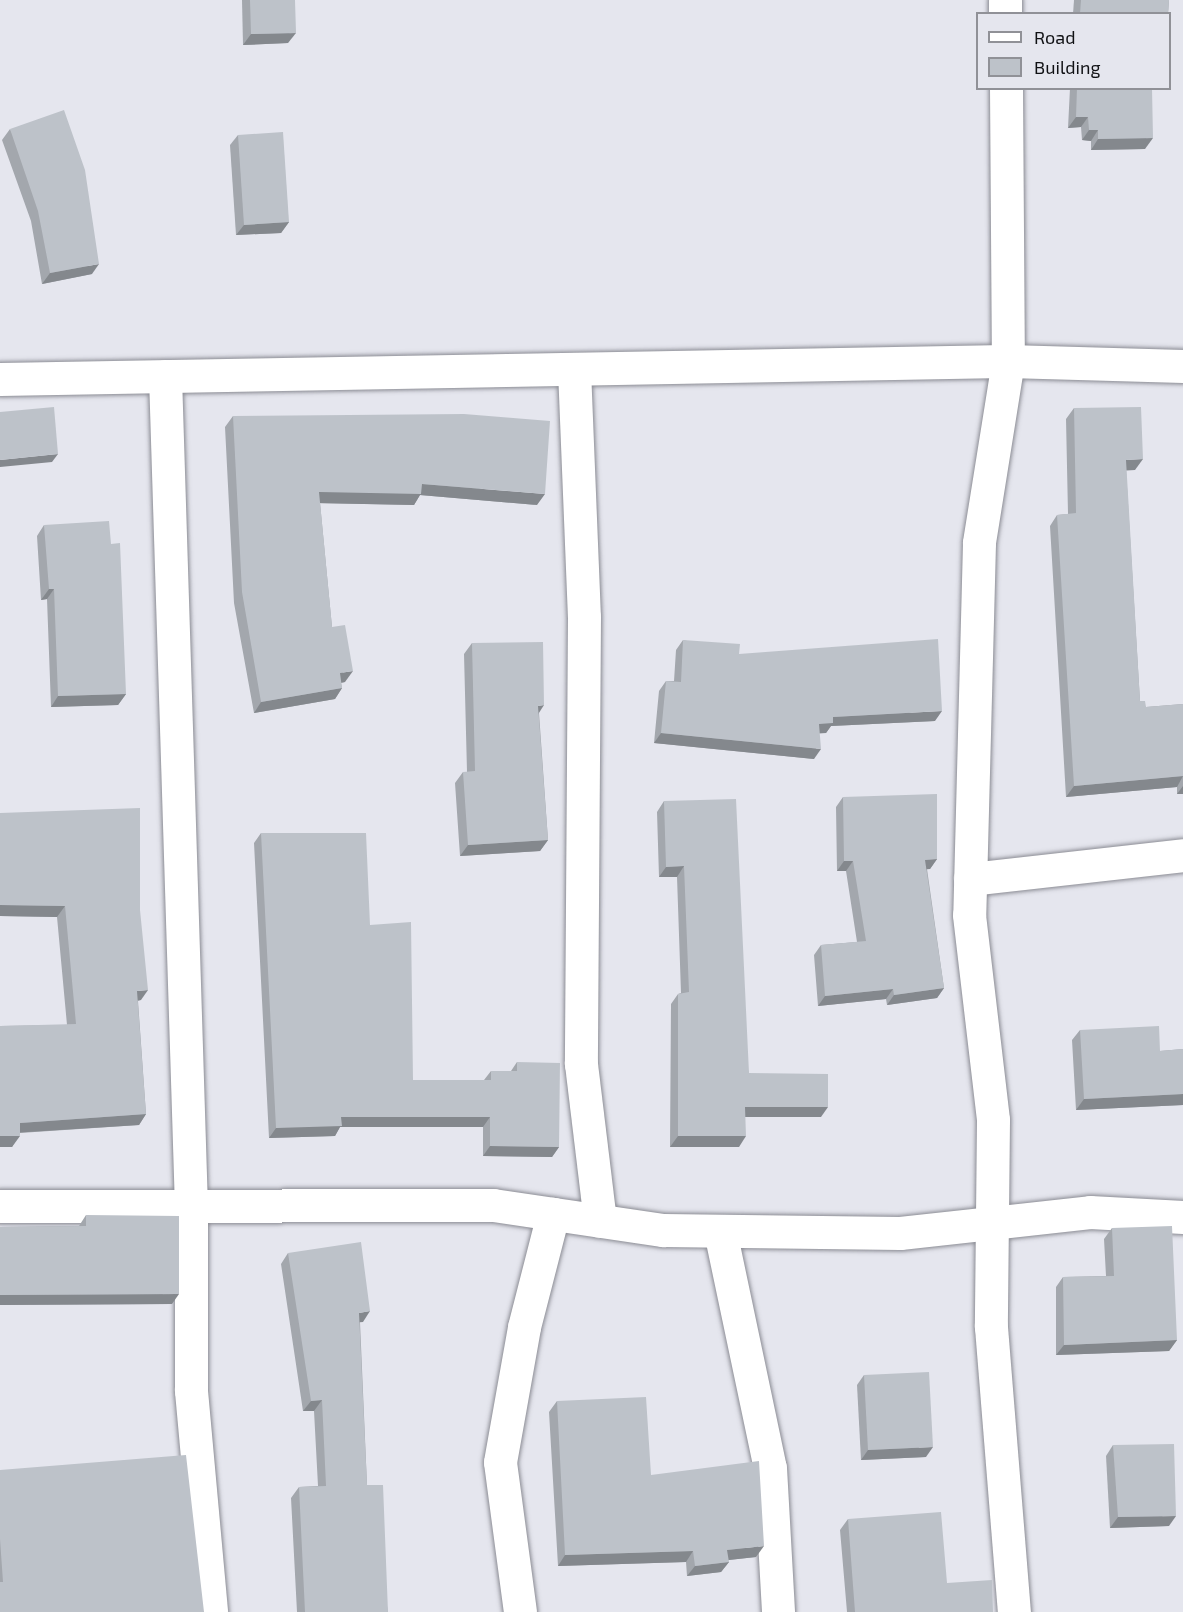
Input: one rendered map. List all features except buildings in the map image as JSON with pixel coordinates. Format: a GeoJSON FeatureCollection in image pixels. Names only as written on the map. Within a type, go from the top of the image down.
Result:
{"type":"FeatureCollection","features":[{"type":"Feature","properties":{"kind":"street"},"geometry":{"type":"LineString","coordinates":[[1006,90],[1008,361],[979,543],[969,915],[993,1120],[989,1223],[1014,1612]]}},
{"type":"Feature","properties":{"kind":"street"},"geometry":{"type":"LineString","coordinates":[[0,379],[1008,361],[1183,366]]}},
{"type":"Feature","properties":{"kind":"street"},"geometry":{"type":"LineString","coordinates":[[574,369],[584,617],[581,1064],[600,1221]]}},
{"type":"Feature","properties":{"kind":"street"},"geometry":{"type":"LineString","coordinates":[[165,376],[191,1207],[191,1391],[211,1612]]}},
{"type":"Feature","properties":{"kind":"street"},"geometry":{"type":"LineString","coordinates":[[970,879],[1183,855]]}},
{"type":"Feature","properties":{"kind":"street"},"geometry":{"type":"LineString","coordinates":[[0,1206],[494,1205],[600,1221],[720,1231],[900,1233],[1090,1212],[1183,1217]]}},
{"type":"Feature","properties":{"kind":"street"},"geometry":{"type":"LineString","coordinates":[[520,1612],[500,1462],[524,1327],[553,1214]]}},
{"type":"Feature","properties":{"kind":"street"},"geometry":{"type":"LineString","coordinates":[[720,1231],[770,1468],[778,1612]]}}]}
